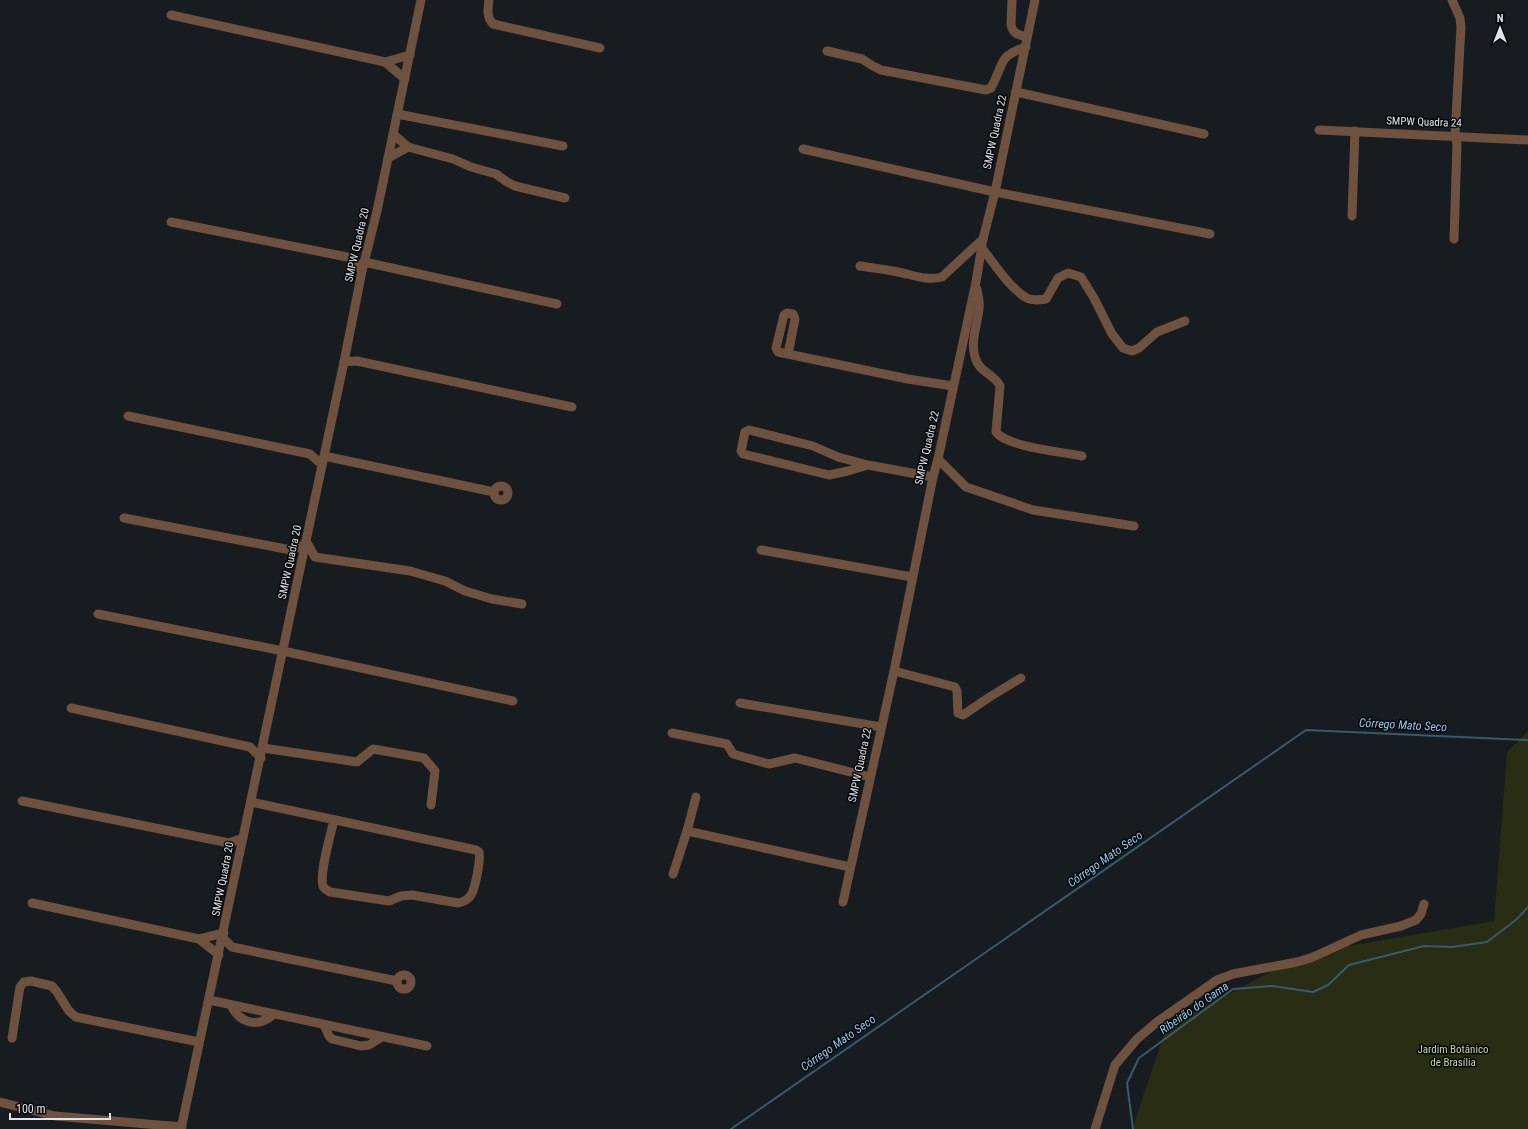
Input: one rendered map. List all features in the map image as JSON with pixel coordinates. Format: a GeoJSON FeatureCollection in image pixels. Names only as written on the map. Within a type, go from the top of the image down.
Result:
{"type":"FeatureCollection","features":[{"type":"Feature","properties":{"kind":"street","name":"SMPW Quadra 20"},"geometry":{"type":"LineString","coordinates":[[182,1128],[199,1042],[261,758],[347,350],[363,266],[377,211],[422,0]]}},
{"type":"Feature","properties":{"kind":"street"},"geometry":{"type":"LineString","coordinates":[[489,0],[488,15],[493,24],[600,48]]}},
{"type":"Feature","properties":{"kind":"street"},"geometry":{"type":"LineString","coordinates":[[827,51],[862,59],[881,70],[986,90],[991,88],[1007,55],[1026,42],[1015,33],[1010,25],[1012,0]]}},
{"type":"Feature","properties":{"kind":"street","name":"SMPW Quadra 22"},"geometry":{"type":"LineString","coordinates":[[843,902],[894,671],[933,477],[938,460],[976,282],[982,243],[995,192],[1035,0]]}},
{"type":"Feature","properties":{"kind":"street"},"geometry":{"type":"LineString","coordinates":[[1452,0],[1460,18],[1461,27],[1455,135],[1457,144],[1454,239]]}},
{"type":"Feature","properties":{"kind":"street"},"geometry":{"type":"LineString","coordinates":[[171,16],[385,62],[410,55]]}},
{"type":"Feature","properties":{"kind":"street"},"geometry":{"type":"LineString","coordinates":[[385,62],[405,79]]}},
{"type":"Feature","properties":{"kind":"street"},"geometry":{"type":"LineString","coordinates":[[1016,92],[1204,134]]}},
{"type":"Feature","properties":{"kind":"street"},"geometry":{"type":"LineString","coordinates":[[398,114],[563,146]]}},
{"type":"Feature","properties":{"kind":"street","name":"SMPW Quadra 24"},"geometry":{"type":"LineString","coordinates":[[1319,130],[1455,135],[1528,140]]}},
{"type":"Feature","properties":{"kind":"street"},"geometry":{"type":"LineString","coordinates":[[1352,216],[1355,131]]}},
{"type":"Feature","properties":{"kind":"street"},"geometry":{"type":"LineString","coordinates":[[393,134],[408,148],[453,159],[471,167],[496,174],[515,186],[565,198]]}},
{"type":"Feature","properties":{"kind":"street"},"geometry":{"type":"LineString","coordinates":[[388,158],[408,148]]}},
{"type":"Feature","properties":{"kind":"street"},"geometry":{"type":"LineString","coordinates":[[803,149],[995,192],[1210,234]]}},
{"type":"Feature","properties":{"kind":"street"},"geometry":{"type":"LineString","coordinates":[[171,222],[352,258],[363,266],[557,304]]}},
{"type":"Feature","properties":{"kind":"street"},"geometry":{"type":"LineString","coordinates":[[860,266],[885,269],[926,279],[934,279],[942,277],[982,243],[1011,284],[1025,298],[1035,300],[1046,299],[1058,278],[1068,273],[1081,277],[1094,298],[1112,334],[1123,348],[1132,350],[1139,348],[1157,332],[1185,320]]}},
{"type":"Feature","properties":{"kind":"street"},"geometry":{"type":"LineString","coordinates":[[352,258],[368,247]]}},
{"type":"Feature","properties":{"kind":"street"},"geometry":{"type":"LineString","coordinates":[[976,282],[980,306],[973,342],[975,356],[980,368],[999,382],[1000,386],[996,432],[999,436],[1021,445],[1082,456]]}},
{"type":"Feature","properties":{"kind":"street"},"geometry":{"type":"LineString","coordinates":[[788,354],[795,319],[793,314],[787,313],[784,315],[776,348],[778,352],[908,379],[953,386]]}},
{"type":"Feature","properties":{"kind":"street"},"geometry":{"type":"LineString","coordinates":[[778,341],[790,343]]}},
{"type":"Feature","properties":{"kind":"street"},"geometry":{"type":"LineString","coordinates":[[347,350],[357,361]]}},
{"type":"Feature","properties":{"kind":"street"},"geometry":{"type":"LineString","coordinates":[[344,362],[357,361],[572,407]]}},
{"type":"Feature","properties":{"kind":"street"},"geometry":{"type":"LineString","coordinates":[[128,416],[494,492]]}},
{"type":"Feature","properties":{"kind":"street"},"geometry":{"type":"LineString","coordinates":[[868,465],[829,475],[743,454],[741,450],[745,432],[749,430],[813,446],[838,457],[868,465],[933,477]]}},
{"type":"Feature","properties":{"kind":"street"},"geometry":{"type":"LineString","coordinates":[[310,454],[324,456]]}},
{"type":"Feature","properties":{"kind":"street"},"geometry":{"type":"LineString","coordinates":[[938,460],[966,487],[1033,510],[1134,526]]}},
{"type":"Feature","properties":{"kind":"street"},"geometry":{"type":"LineString","coordinates":[[124,518],[291,550],[306,543],[315,557]]}},
{"type":"Feature","properties":{"kind":"street"},"geometry":{"type":"LineString","coordinates":[[291,550],[301,563],[315,557],[410,571],[445,581],[465,591],[492,599],[522,604]]}},
{"type":"Feature","properties":{"kind":"street"},"geometry":{"type":"LineString","coordinates":[[761,550],[912,577]]}},
{"type":"Feature","properties":{"kind":"street"},"geometry":{"type":"LineString","coordinates":[[98,614],[283,651],[513,701]]}},
{"type":"Feature","properties":{"kind":"street"},"geometry":{"type":"LineString","coordinates":[[894,671],[955,688],[957,691],[958,713],[963,715],[1021,678]]}},
{"type":"Feature","properties":{"kind":"street"},"geometry":{"type":"LineString","coordinates":[[740,703],[881,727]]}},
{"type":"Feature","properties":{"kind":"street"},"geometry":{"type":"LineString","coordinates":[[71,708],[250,747],[263,744],[357,762],[373,749],[424,758],[436,771],[431,805]]}},
{"type":"Feature","properties":{"kind":"street"},"geometry":{"type":"LineString","coordinates":[[672,732],[727,744],[734,754],[769,764],[795,758],[870,777]]}},
{"type":"Feature","properties":{"kind":"street"},"geometry":{"type":"LineString","coordinates":[[250,747],[261,758]]}},
{"type":"Feature","properties":{"kind":"street"},"geometry":{"type":"LineString","coordinates":[[673,874],[687,831],[696,796]]}},
{"type":"Feature","properties":{"kind":"street"},"geometry":{"type":"LineString","coordinates":[[22,801],[229,843],[243,838]]}},
{"type":"Feature","properties":{"kind":"street"},"geometry":{"type":"LineString","coordinates":[[251,802],[476,850],[479,852],[480,859],[472,894],[465,901],[458,903],[412,895],[401,896],[389,901],[330,892],[325,889],[323,885],[322,875],[334,820]]}},
{"type":"Feature","properties":{"kind":"street"},"geometry":{"type":"LineString","coordinates":[[687,831],[850,867]]}},
{"type":"Feature","properties":{"kind":"street"},"geometry":{"type":"LineString","coordinates":[[229,843],[240,856]]}},
{"type":"Feature","properties":{"kind":"street"},"geometry":{"type":"LineString","coordinates":[[32,903],[199,939],[223,935],[232,947]]}},
{"type":"Feature","properties":{"kind":"street"},"geometry":{"type":"LineString","coordinates":[[1095,1129],[1115,1065],[1137,1039],[1157,1022],[1217,980],[1233,974],[1304,960],[1361,935],[1401,926],[1416,920],[1422,914],[1424,904]]}},
{"type":"Feature","properties":{"kind":"street"},"geometry":{"type":"LineString","coordinates":[[210,948],[212,936]]}},
{"type":"Feature","properties":{"kind":"street"},"geometry":{"type":"LineString","coordinates":[[199,939],[219,953],[232,947],[397,981]]}},
{"type":"Feature","properties":{"kind":"street"},"geometry":{"type":"LineString","coordinates":[[12,1038],[20,987],[24,982],[31,981],[52,986],[76,1017],[199,1042]]}},
{"type":"Feature","properties":{"kind":"street"},"geometry":{"type":"LineString","coordinates":[[209,1000],[427,1046]]}},
{"type":"Feature","properties":{"kind":"street"},"geometry":{"type":"LineString","coordinates":[[324,1025],[332,1039],[361,1046],[369,1045],[382,1037]]}},
{"type":"Feature","properties":{"kind":"street"},"geometry":{"type":"LineString","coordinates":[[0,1102],[56,1116],[182,1128]]}},
{"type":"Feature","properties":{"kind":"green space","name":"Jardim Botânico de Brasília"},"geometry":{"type":"Polygon","coordinates":[[[1528,731],[1528,1129],[1132,1129],[1167,1026],[1307,953],[1494,921],[1507,752],[1528,731]]]}},
{"type":"Feature","properties":{"kind":"waterway","name":"Córrego Mato Seco"},"geometry":{"type":"LineString","coordinates":[[731,1129],[1306,730],[1528,740]]}},
{"type":"Feature","properties":{"kind":"waterway","name":"Ribeirão do Gama"},"geometry":{"type":"LineString","coordinates":[[1133,1129],[1127,1083],[1139,1058],[1233,989],[1273,986],[1313,992],[1328,985],[1349,965],[1424,946],[1452,947],[1487,942],[1517,919],[1528,907]]}}]}
